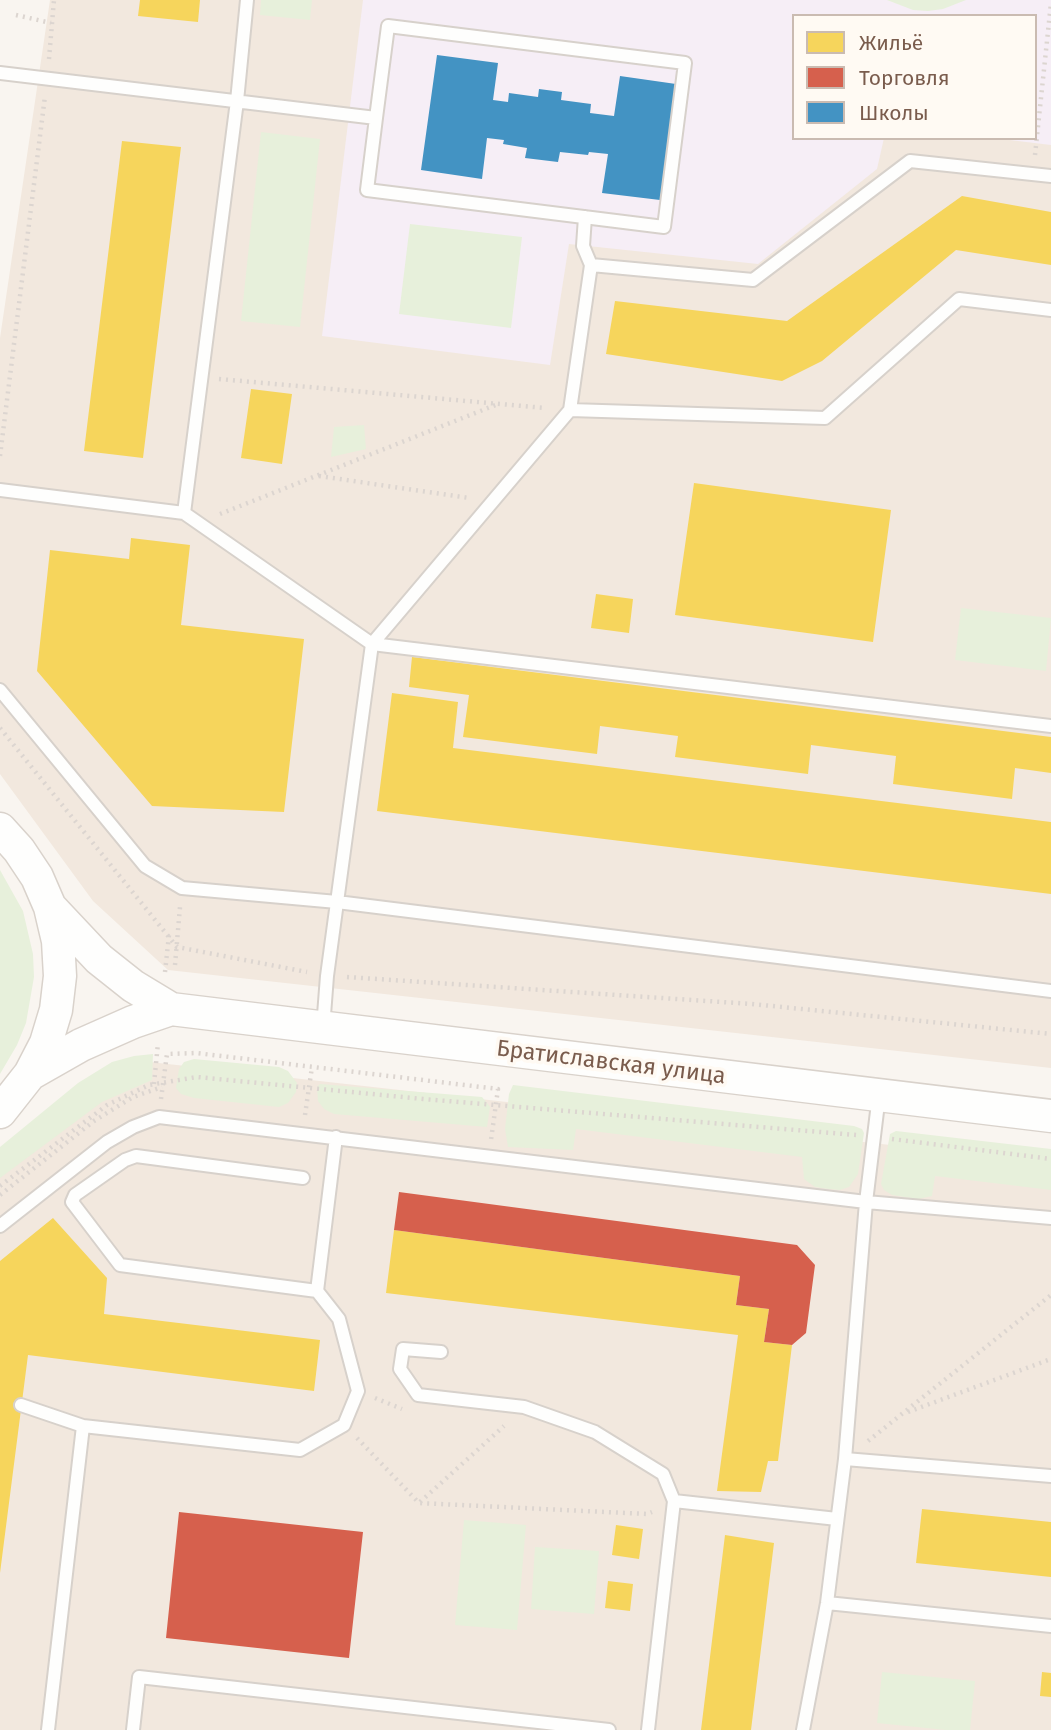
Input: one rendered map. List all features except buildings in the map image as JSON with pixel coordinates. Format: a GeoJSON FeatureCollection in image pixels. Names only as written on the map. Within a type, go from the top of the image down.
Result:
{"type":"FeatureCollection","features":[{"type":"Feature","properties":{"kind":"main road","name":"Братиславская улица"},"geometry":{"type":"LineString","coordinates":[[0,828],[37,877],[50,907],[58,941],[60,976],[56,1010],[46,1044],[30,1074],[0,1112]]}},
{"type":"Feature","properties":{"kind":"main road","name":"Братиславская улица"},"geometry":{"type":"LineString","coordinates":[[50,907],[99,959],[133,986],[171,1009],[1051,1116]]}},
{"type":"Feature","properties":{"kind":"main road","name":"Братиславская улица"},"geometry":{"type":"LineString","coordinates":[[30,1074],[81,1045],[171,1009]]}},
{"type":"Feature","properties":{"kind":"lane"},"geometry":{"type":"LineString","coordinates":[[184,513],[237,101],[247,0]]}},
{"type":"Feature","properties":{"kind":"lane"},"geometry":{"type":"LineString","coordinates":[[388,26],[685,63],[664,227],[367,190],[376,118],[388,26]]}},
{"type":"Feature","properties":{"kind":"lane"},"geometry":{"type":"LineString","coordinates":[[0,73],[376,118]]}},
{"type":"Feature","properties":{"kind":"lane"},"geometry":{"type":"LineString","coordinates":[[592,265],[753,280],[910,160],[1051,176]]}},
{"type":"Feature","properties":{"kind":"lane"},"geometry":{"type":"LineString","coordinates":[[323,1028],[327,976],[372,644],[570,410],[592,265],[583,246],[585,217]]}},
{"type":"Feature","properties":{"kind":"lane"},"geometry":{"type":"LineString","coordinates":[[570,410],[825,418],[959,299],[1051,310]]}},
{"type":"Feature","properties":{"kind":"lane"},"geometry":{"type":"LineString","coordinates":[[0,490],[184,513],[372,644],[1051,726]]}},
{"type":"Feature","properties":{"kind":"lane"},"geometry":{"type":"LineString","coordinates":[[0,690],[145,866],[182,888],[337,902],[1051,991]]}},
{"type":"Feature","properties":{"kind":"lane"},"geometry":{"type":"LineString","coordinates":[[803,1730],[827,1603],[845,1459],[866,1202],[879,1096]]}},
{"type":"Feature","properties":{"kind":"lane"},"geometry":{"type":"LineString","coordinates":[[0,1226],[107,1142],[133,1127],[159,1117],[866,1202],[1051,1218]]}},
{"type":"Feature","properties":{"kind":"lane"},"geometry":{"type":"LineString","coordinates":[[317,1291],[336,1138]]}},
{"type":"Feature","properties":{"kind":"lane"},"geometry":{"type":"LineString","coordinates":[[21,1405],[83,1426],[300,1450],[344,1425],[358,1391],[339,1319],[317,1291],[120,1265],[72,1202],[75,1195],[125,1160],[136,1156],[303,1178]]}},
{"type":"Feature","properties":{"kind":"lane"},"geometry":{"type":"LineString","coordinates":[[440,1352],[403,1349],[400,1369],[418,1395],[524,1407],[595,1432],[663,1474],[674,1501],[648,1730]]}},
{"type":"Feature","properties":{"kind":"lane"},"geometry":{"type":"LineString","coordinates":[[48,1730],[83,1426]]}},
{"type":"Feature","properties":{"kind":"lane"},"geometry":{"type":"LineString","coordinates":[[845,1459],[1051,1476]]}},
{"type":"Feature","properties":{"kind":"lane"},"geometry":{"type":"LineString","coordinates":[[674,1501],[837,1519]]}},
{"type":"Feature","properties":{"kind":"lane"},"geometry":{"type":"LineString","coordinates":[[827,1603],[1051,1626]]}},
{"type":"Feature","properties":{"kind":"lane"},"geometry":{"type":"LineString","coordinates":[[133,1730],[139,1677],[608,1730]]}},
{"type":"Feature","properties":{"kind":"path"},"geometry":{"type":"LineString","coordinates":[[0,456],[47,78],[54,0]]}},
{"type":"Feature","properties":{"kind":"path"},"geometry":{"type":"LineString","coordinates":[[1037,129],[1051,3]]}},
{"type":"Feature","properties":{"kind":"path"},"geometry":{"type":"LineString","coordinates":[[16,15],[51,23]]}},
{"type":"Feature","properties":{"kind":"path"},"geometry":{"type":"LineString","coordinates":[[1032,174],[1036,140]]}},
{"type":"Feature","properties":{"kind":"path"},"geometry":{"type":"LineString","coordinates":[[202,378],[570,410]]}},
{"type":"Feature","properties":{"kind":"path"},"geometry":{"type":"LineString","coordinates":[[199,523],[499,404]]}},
{"type":"Feature","properties":{"kind":"path"},"geometry":{"type":"LineString","coordinates":[[318,476],[493,502]]}},
{"type":"Feature","properties":{"kind":"path"},"geometry":{"type":"LineString","coordinates":[[0,728],[177,947],[327,976],[752,1004],[1051,1034]]}},
{"type":"Feature","properties":{"kind":"path"},"geometry":{"type":"LineString","coordinates":[[175,965],[182,888]]}},
{"type":"Feature","properties":{"kind":"path"},"geometry":{"type":"LineString","coordinates":[[159,1117],[167,1054],[196,1052],[498,1089],[489,1156]]}},
{"type":"Feature","properties":{"kind":"path"},"geometry":{"type":"LineString","coordinates":[[303,1134],[312,1067]]}},
{"type":"Feature","properties":{"kind":"path"},"geometry":{"type":"LineString","coordinates":[[0,1186],[107,1105],[149,1085],[197,1077],[873,1137],[1051,1159]]}},
{"type":"Feature","properties":{"kind":"path"},"geometry":{"type":"LineString","coordinates":[[845,1459],[1051,1295]]}},
{"type":"Feature","properties":{"kind":"path"},"geometry":{"type":"LineString","coordinates":[[901,1415],[1051,1359]]}},
{"type":"Feature","properties":{"kind":"path"},"geometry":{"type":"LineString","coordinates":[[419,1503],[524,1407]]}},
{"type":"Feature","properties":{"kind":"path"},"geometry":{"type":"LineString","coordinates":[[344,1425],[419,1503],[647,1514],[674,1501]]}},
{"type":"Feature","properties":{"kind":"shaded area"},"geometry":{"type":"Polygon","coordinates":[[[50,0],[1051,0],[1051,1068],[168,970],[93,901],[0,774],[0,338],[50,0]]]}},
{"type":"Feature","properties":{"kind":"shaded area"},"geometry":{"type":"Polygon","coordinates":[[[363,0],[1051,0],[1051,145],[1010,140],[1037,140],[1037,14],[792,14],[792,140],[884,140],[877,169],[758,264],[569,244],[550,365],[322,336],[363,0]]]}},
{"type":"Feature","properties":{"kind":"shaded area"},"geometry":{"type":"Polygon","coordinates":[[[141,1061],[1051,1163],[1051,1730],[0,1730],[0,1155],[141,1061]]]}},
{"type":"Feature","properties":{"kind":"green space"},"geometry":{"type":"Polygon","coordinates":[[[261,0],[312,0],[310,20],[260,15],[261,0]]]}},
{"type":"Feature","properties":{"kind":"green space"},"geometry":{"type":"Polygon","coordinates":[[[887,0],[966,0],[943,9],[928,11],[913,10],[887,0]]]}},
{"type":"Feature","properties":{"kind":"green space"},"geometry":{"type":"Polygon","coordinates":[[[261,132],[320,139],[300,327],[241,321],[261,132]]]}},
{"type":"Feature","properties":{"kind":"green space"},"geometry":{"type":"Polygon","coordinates":[[[410,224],[522,237],[511,328],[399,314],[410,224]]]}},
{"type":"Feature","properties":{"kind":"green space"},"geometry":{"type":"Polygon","coordinates":[[[364,425],[366,449],[331,457],[334,427],[364,425]]]}},
{"type":"Feature","properties":{"kind":"green space"},"geometry":{"type":"Polygon","coordinates":[[[961,608],[1051,618],[1046,671],[955,660],[961,608]]]}},
{"type":"Feature","properties":{"kind":"green space"},"geometry":{"type":"Polygon","coordinates":[[[0,870],[23,911],[33,954],[34,977],[26,1023],[0,1074],[0,870]]]}},
{"type":"Feature","properties":{"kind":"green space"},"geometry":{"type":"Polygon","coordinates":[[[153,1054],[152,1080],[102,1102],[0,1178],[0,1147],[78,1083],[112,1062],[153,1054]]]}},
{"type":"Feature","properties":{"kind":"green space"},"geometry":{"type":"Polygon","coordinates":[[[194,1059],[279,1067],[288,1071],[297,1083],[296,1092],[288,1103],[279,1107],[194,1098],[181,1094],[176,1088],[179,1069],[184,1062],[194,1059]]]}},
{"type":"Feature","properties":{"kind":"green space"},"geometry":{"type":"Polygon","coordinates":[[[320,1084],[482,1097],[490,1107],[487,1127],[334,1114],[324,1109],[318,1101],[317,1087],[320,1084]]]}},
{"type":"Feature","properties":{"kind":"green space"},"geometry":{"type":"Polygon","coordinates":[[[513,1085],[854,1126],[862,1129],[864,1133],[858,1174],[849,1187],[840,1190],[815,1187],[804,1179],[802,1157],[576,1129],[573,1150],[508,1147],[505,1129],[509,1094],[513,1085]]]}},
{"type":"Feature","properties":{"kind":"green space"},"geometry":{"type":"Polygon","coordinates":[[[896,1131],[1051,1149],[1051,1190],[935,1176],[932,1196],[918,1199],[892,1195],[884,1190],[881,1184],[890,1134],[896,1131]]]}},
{"type":"Feature","properties":{"kind":"green space"},"geometry":{"type":"Polygon","coordinates":[[[464,1520],[526,1525],[517,1630],[455,1625],[464,1520]]]}},
{"type":"Feature","properties":{"kind":"green space"},"geometry":{"type":"Polygon","coordinates":[[[535,1547],[599,1551],[594,1614],[531,1609],[535,1547]]]}},
{"type":"Feature","properties":{"kind":"green space"},"geometry":{"type":"Polygon","coordinates":[[[882,1672],[975,1681],[970,1730],[877,1723],[882,1672]]]}}]}
